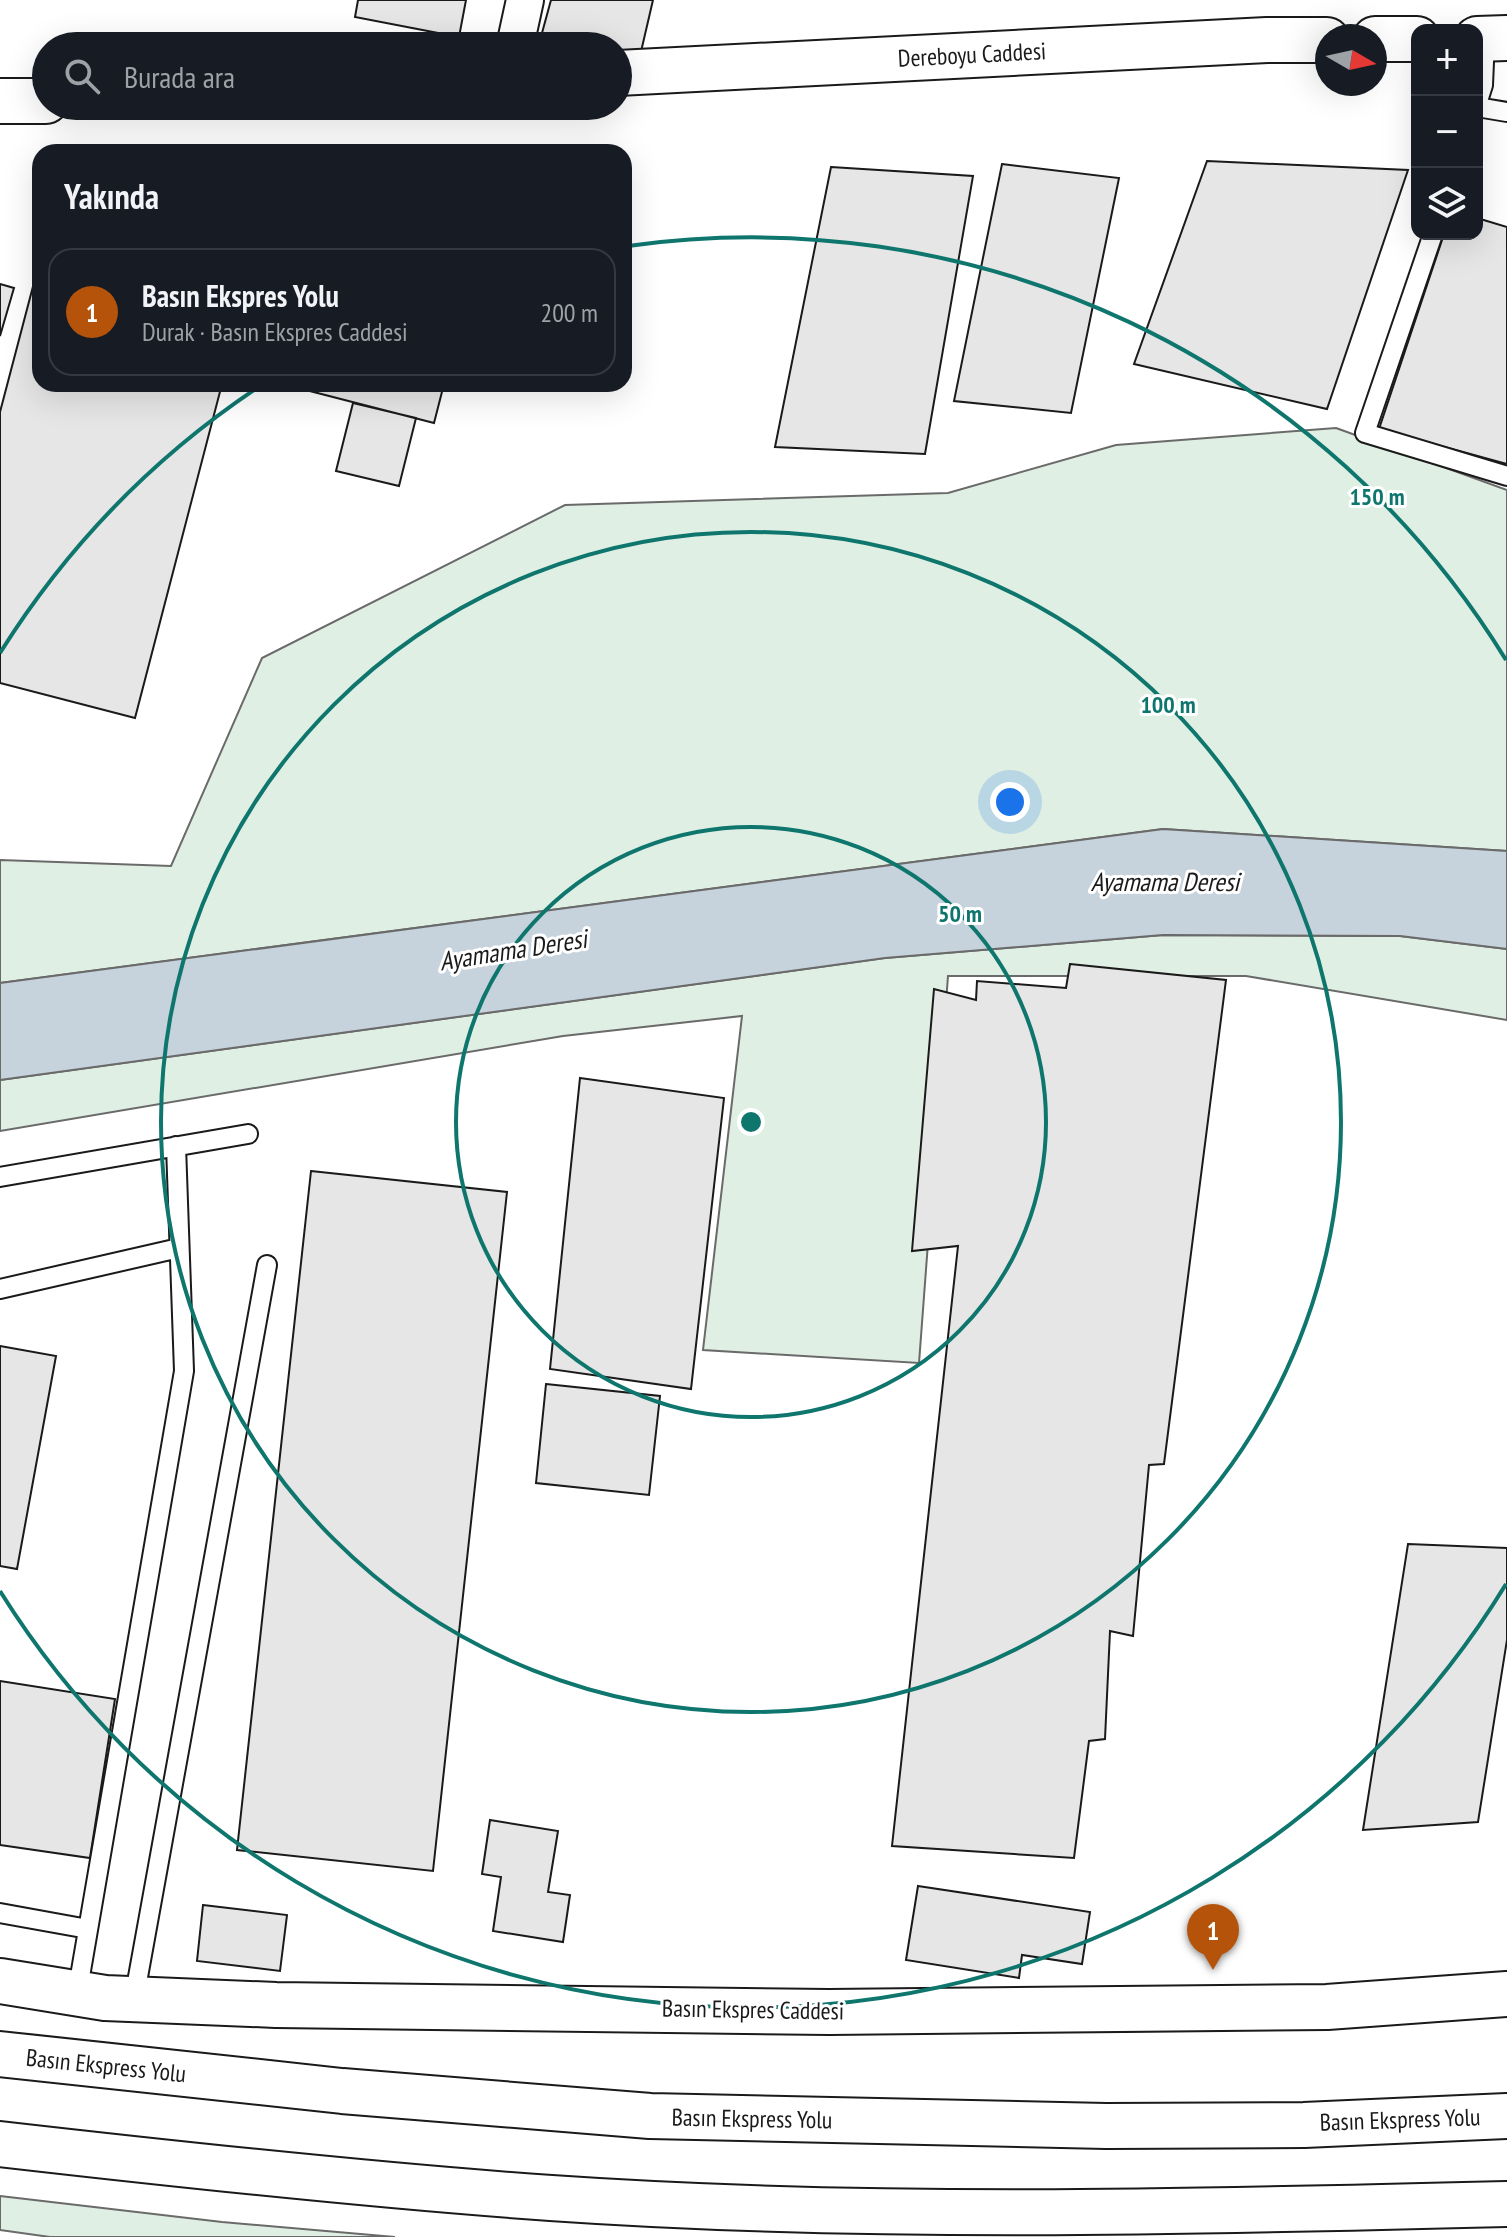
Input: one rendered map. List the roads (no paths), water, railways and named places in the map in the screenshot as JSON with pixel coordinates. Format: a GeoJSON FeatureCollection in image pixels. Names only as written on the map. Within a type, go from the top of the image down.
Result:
{"type":"FeatureCollection","features":[{"type":"Feature","properties":{"kind":"main road"},"geometry":{"type":"LineString","coordinates":[[1387,39],[1411,39]]}},
{"type":"Feature","properties":{"kind":"main road","name":"Dereboyu Caddesi"},"geometry":{"type":"LineString","coordinates":[[632,72],[1315,40]]}},
{"type":"Feature","properties":{"kind":"main road"},"geometry":{"type":"LineString","coordinates":[[0,101],[32,101]]}},
{"type":"Feature","properties":{"kind":"main road","name":"Basın Ekspres Caddesi"},"geometry":{"type":"LineString","coordinates":[[0,1981],[77,1994],[134,1999],[276,2005],[844,2012],[1327,2007],[1507,1994]]}},
{"type":"Feature","properties":{"kind":"main road","name":"Basın Ekspress Yolu"},"geometry":{"type":"LineString","coordinates":[[0,2054],[342,2091],[650,2116],[1122,2126],[1304,2125],[1507,2116]]}},
{"type":"Feature","properties":{"kind":"main road"},"geometry":{"type":"LineString","coordinates":[[0,2144],[552,2198],[750,2207],[955,2212],[1507,2204]]}},
{"type":"Feature","properties":{"kind":"street"},"geometry":{"type":"LineString","coordinates":[[518,32],[525,0]]}},
{"type":"Feature","properties":{"kind":"lane"},"geometry":{"type":"LineString","coordinates":[[1480,96],[1490,38]]}},
{"type":"Feature","properties":{"kind":"lane"},"geometry":{"type":"LineString","coordinates":[[1483,107],[1507,112]]}},
{"type":"Feature","properties":{"kind":"lane"},"geometry":{"type":"LineString","coordinates":[[1431,240],[1365,433],[1507,476]]}},
{"type":"Feature","properties":{"kind":"lane"},"geometry":{"type":"LineString","coordinates":[[0,1177],[248,1134]]}},
{"type":"Feature","properties":{"kind":"lane"},"geometry":{"type":"LineString","coordinates":[[77,1994],[184,1371],[176,1146]]}},
{"type":"Feature","properties":{"kind":"lane"},"geometry":{"type":"LineString","coordinates":[[0,1289],[179,1248]]}},
{"type":"Feature","properties":{"kind":"lane"},"geometry":{"type":"LineString","coordinates":[[134,1999],[267,1265]]}},
{"type":"Feature","properties":{"kind":"lane"},"geometry":{"type":"LineString","coordinates":[[0,1913],[88,1929]]}},
{"type":"Feature","properties":{"kind":"water","name":"Ayamama Deresi"},"geometry":{"type":"Polygon","coordinates":[[[1163,829],[1507,851],[1507,949],[1400,936],[1163,935],[885,958],[0,1080],[0,983],[1163,829]]]}},
{"type":"Feature","properties":{"kind":"place","name":"Basın Ekspres Yolu"},"geometry":{"type":"Point","coordinates":[1213,1970]}}]}
